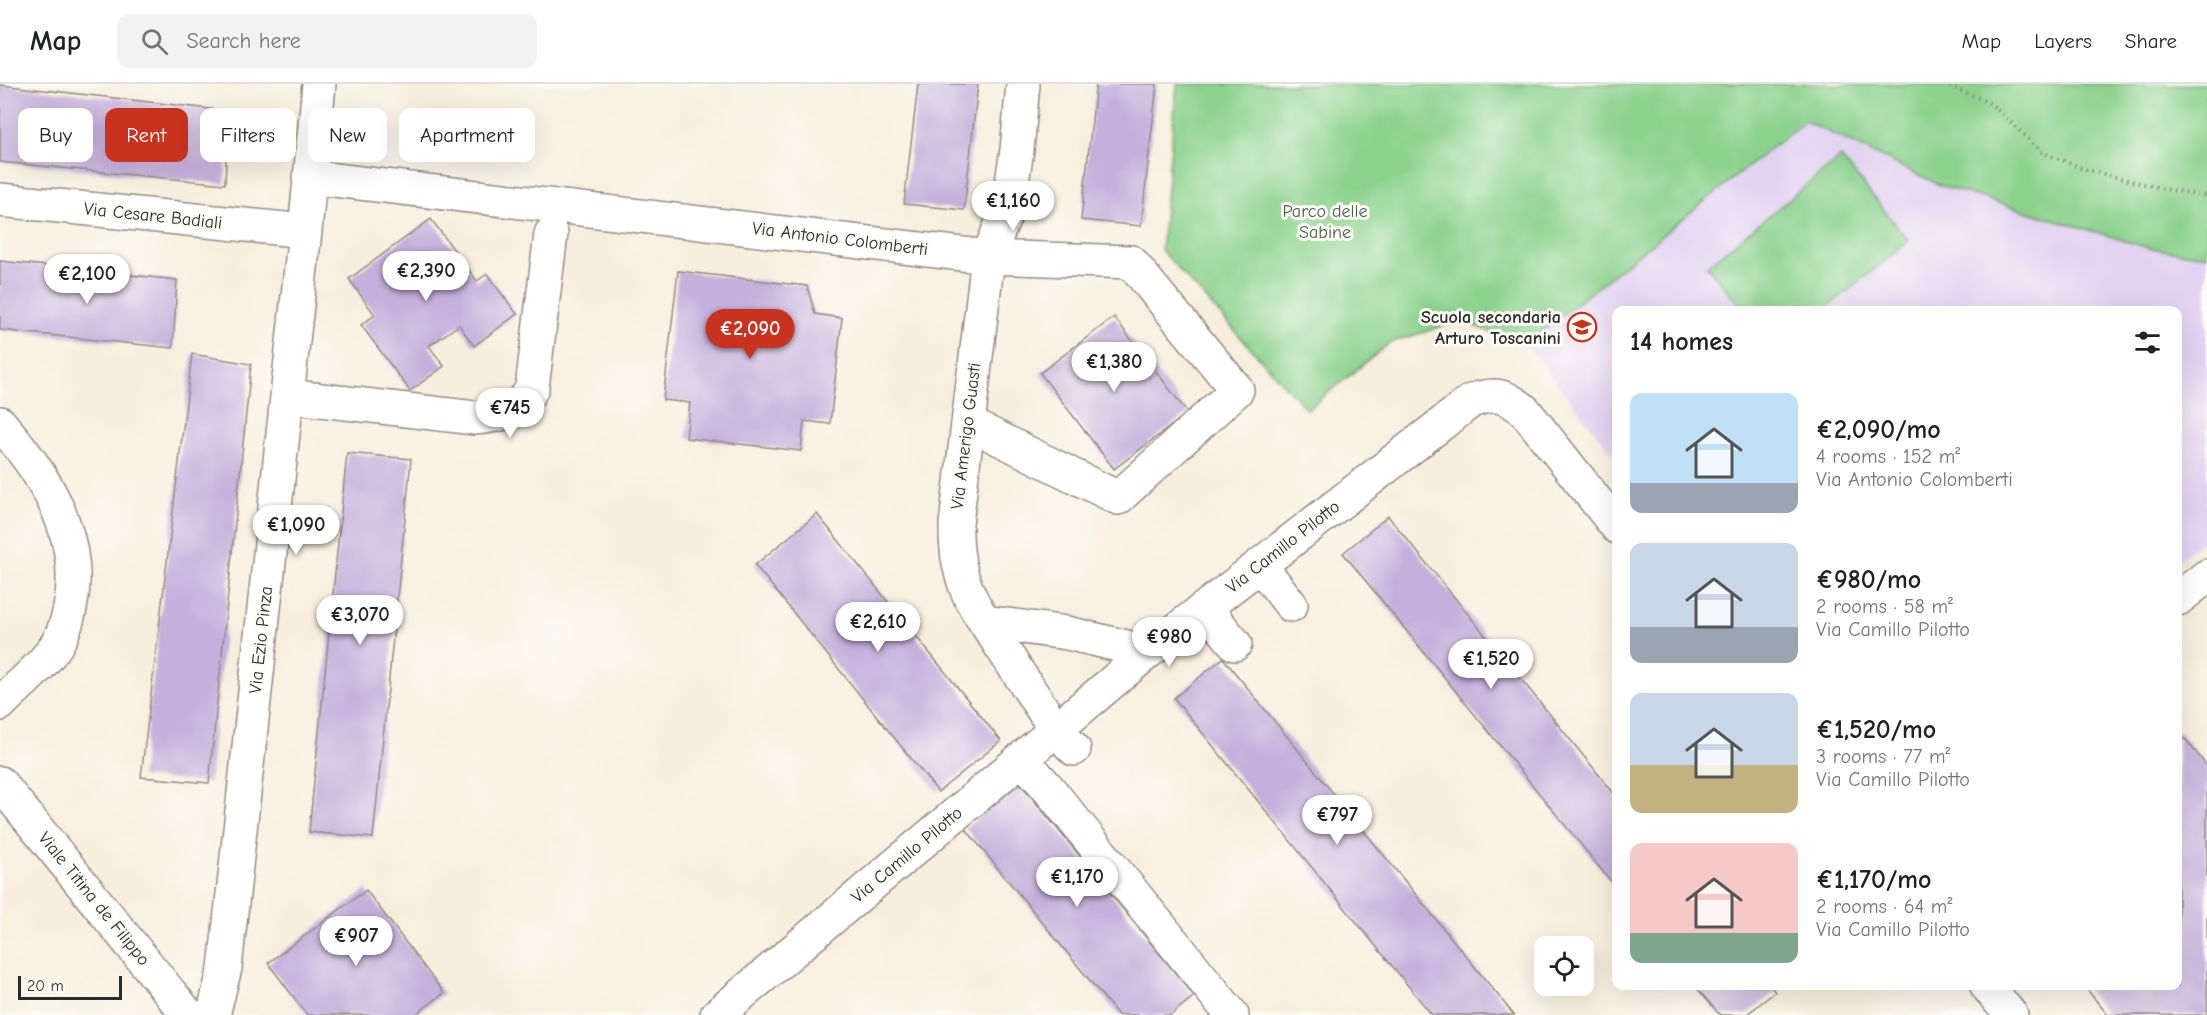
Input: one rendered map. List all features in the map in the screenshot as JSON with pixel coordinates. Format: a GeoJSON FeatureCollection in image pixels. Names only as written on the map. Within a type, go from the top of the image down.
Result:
{"type":"FeatureCollection","features":[{"type":"Feature","properties":{"kind":"street","name":"Via Ezio Pinza"},"geometry":{"type":"LineString","coordinates":[[213,1015],[225,968],[320,84]]}},
{"type":"Feature","properties":{"kind":"street","name":"Via Amerigo Guasti"},"geometry":{"type":"LineString","coordinates":[[1023,84],[1017,150],[1008,208],[988,257],[956,524],[957,556],[965,588],[975,608],[1065,739]]}},
{"type":"Feature","properties":{"kind":"street","name":"Via Antonio Colomberti"},"geometry":{"type":"LineString","coordinates":[[309,177],[988,257],[1131,262],[1237,390],[1118,498],[968,423]]}},
{"type":"Feature","properties":{"kind":"street","name":"Via Cesare Badiali"},"geometry":{"type":"LineString","coordinates":[[0,200],[305,231]]}},
{"type":"Feature","properties":{"kind":"street"},"geometry":{"type":"LineString","coordinates":[[287,396],[475,418],[502,415],[512,411],[521,405],[532,388],[551,234]]}},
{"type":"Feature","properties":{"kind":"street","name":"Via Camillo Pilotto"},"geometry":{"type":"LineString","coordinates":[[717,1015],[1022,759],[1065,739],[1103,708],[1148,652],[1462,406],[1484,396],[1497,395],[1511,399],[1525,411],[1612,521]]}},
{"type":"Feature","properties":{"kind":"street"},"geometry":{"type":"LineString","coordinates":[[0,423],[34,468],[58,509],[71,545],[73,580],[69,615],[56,644],[44,661],[0,704]]}},
{"type":"Feature","properties":{"kind":"street"},"geometry":{"type":"LineString","coordinates":[[1260,565],[1291,605]]}},
{"type":"Feature","properties":{"kind":"street"},"geometry":{"type":"LineString","coordinates":[[2182,596],[2207,576]]}},
{"type":"Feature","properties":{"kind":"street"},"geometry":{"type":"LineString","coordinates":[[1205,608],[1235,644]]}},
{"type":"Feature","properties":{"kind":"street"},"geometry":{"type":"LineString","coordinates":[[985,621],[1066,633],[1148,652]]}},
{"type":"Feature","properties":{"kind":"street"},"geometry":{"type":"LineString","coordinates":[[1022,759],[1232,1015]]}},
{"type":"Feature","properties":{"kind":"street","name":"Viale Titina de Filippo"},"geometry":{"type":"LineString","coordinates":[[0,783],[188,1015]]}},
{"type":"Feature","properties":{"kind":"street"},"geometry":{"type":"LineString","coordinates":[[1990,990],[2011,1015]]}},
{"type":"Feature","properties":{"kind":"path"},"geometry":{"type":"LineString","coordinates":[[1944,84],[1990,104],[2042,152],[2080,168],[2158,188],[2207,196]]}},
{"type":"Feature","properties":{"kind":"shaded area","name":"Scuola secondaria Arturo Toscanini"},"geometry":{"type":"Polygon","coordinates":[[[1805,121],[1942,186],[2149,248],[2207,256],[2207,537],[2182,557],[2182,306],[1612,306],[1612,453],[1526,344],[1805,121]]]}},
{"type":"Feature","properties":{"kind":"green space","name":"Parco delle Sabine"},"geometry":{"type":"Polygon","coordinates":[[[1177,84],[2207,84],[2207,256],[2149,248],[1942,186],[1805,121],[1526,344],[1459,321],[1390,343],[1307,410],[1161,250],[1177,84]]]}},
{"type":"Feature","properties":{"kind":"green space"},"geometry":{"type":"Polygon","coordinates":[[[1841,157],[1909,241],[1829,306],[1740,306],[1707,266],[1841,157]]]}},
{"type":"Feature","properties":{"kind":"building"},"geometry":{"type":"Polygon","coordinates":[[[918,84],[978,84],[964,210],[904,204],[918,84]]]}},
{"type":"Feature","properties":{"kind":"building"},"geometry":{"type":"Polygon","coordinates":[[[1096,84],[1157,84],[1141,226],[1081,220],[1096,84]]]}},
{"type":"Feature","properties":{"kind":"building"},"geometry":{"type":"Polygon","coordinates":[[[0,85],[202,108],[200,162],[226,162],[225,184],[0,162],[0,85]]]}},
{"type":"Feature","properties":{"kind":"building"},"geometry":{"type":"Polygon","coordinates":[[[431,219],[477,281],[487,274],[517,314],[474,346],[459,325],[429,346],[444,366],[410,391],[361,325],[375,315],[349,279],[431,219]]]}},
{"type":"Feature","properties":{"kind":"building"},"geometry":{"type":"Polygon","coordinates":[[[0,261],[177,280],[173,348],[0,330],[0,261]]]}},
{"type":"Feature","properties":{"kind":"building"},"geometry":{"type":"Polygon","coordinates":[[[678,271],[807,286],[815,314],[842,318],[830,424],[804,421],[801,451],[686,438],[690,403],[663,400],[678,271]]]}},
{"type":"Feature","properties":{"kind":"building"},"geometry":{"type":"Polygon","coordinates":[[[1114,317],[1188,413],[1114,469],[1040,373],[1114,317]]]}},
{"type":"Feature","properties":{"kind":"building"},"geometry":{"type":"Polygon","coordinates":[[[192,354],[251,364],[209,783],[141,777],[192,354]]]}},
{"type":"Feature","properties":{"kind":"building"},"geometry":{"type":"Polygon","coordinates":[[[347,453],[411,459],[373,838],[309,832],[347,453]]]}},
{"type":"Feature","properties":{"kind":"building"},"geometry":{"type":"Polygon","coordinates":[[[817,514],[1001,741],[938,792],[755,565],[817,514]]]}},
{"type":"Feature","properties":{"kind":"building"},"geometry":{"type":"Polygon","coordinates":[[[1388,516],[1612,791],[1612,883],[1343,553],[1388,516]]]}},
{"type":"Feature","properties":{"kind":"building"},"geometry":{"type":"Polygon","coordinates":[[[1223,658],[1514,1015],[1432,1015],[1174,698],[1223,658]]]}},
{"type":"Feature","properties":{"kind":"building"},"geometry":{"type":"Polygon","coordinates":[[[2182,735],[2207,766],[2207,1015],[2108,1015],[2087,990],[2182,990],[2182,735]]]}},
{"type":"Feature","properties":{"kind":"building"},"geometry":{"type":"Polygon","coordinates":[[[1020,783],[1194,996],[1171,1015],[1118,1015],[965,828],[1020,783]]]}},
{"type":"Feature","properties":{"kind":"building"},"geometry":{"type":"Polygon","coordinates":[[[366,890],[444,993],[415,1015],[307,1015],[268,963],[366,890]]]}},
{"type":"Feature","properties":{"kind":"building"},"geometry":{"type":"Polygon","coordinates":[[[1698,990],[1773,990],[1775,992],[1746,1015],[1720,1015],[1698,990]]]}},
{"type":"Feature","properties":{"kind":"place","name":"Scuola secondaria Arturo Toscanini"},"geometry":{"type":"Point","coordinates":[1582,327]}}]}
